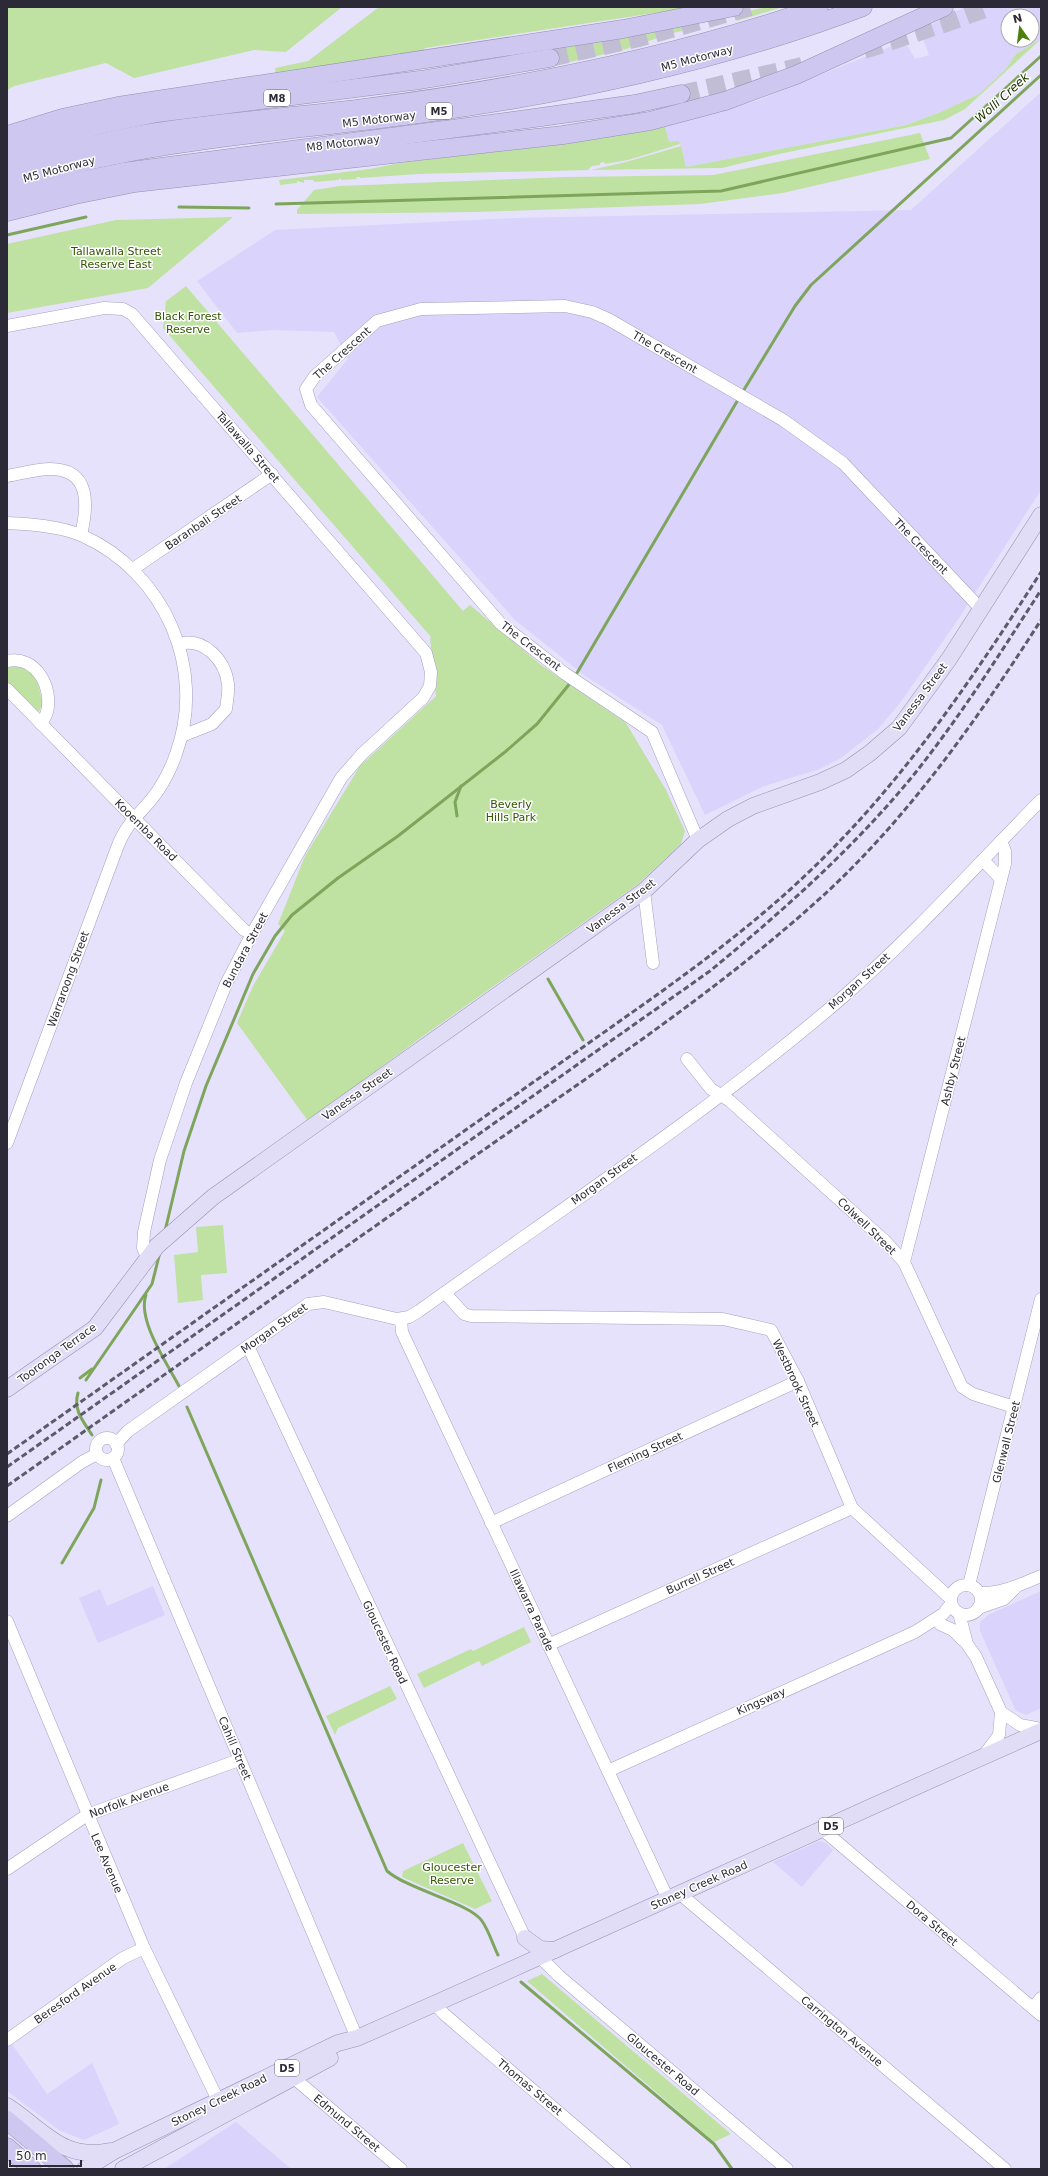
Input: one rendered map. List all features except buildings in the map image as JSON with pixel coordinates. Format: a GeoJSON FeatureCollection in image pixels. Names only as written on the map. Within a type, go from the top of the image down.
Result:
{"type":"FeatureCollection","features":[{"type":"Feature","properties":{"kind":"highway"},"geometry":{"type":"LineString","coordinates":[[7,135],[62,118],[118,106],[623,29],[734,7]]}},
{"type":"Feature","properties":{"kind":"highway","name":"M5 Motorway"},"geometry":{"type":"LineString","coordinates":[[7,168],[108,142],[157,132],[363,108],[536,82],[698,43],[819,7]]}},
{"type":"Feature","properties":{"kind":"highway","name":"M5 Motorway"},"geometry":{"type":"LineString","coordinates":[[7,183],[74,164],[160,146],[418,114],[541,95],[705,57],[789,33],[864,7]]}},
{"type":"Feature","properties":{"kind":"highway"},"geometry":{"type":"LineString","coordinates":[[7,212],[75,195],[135,183],[564,135],[650,121],[725,101],[796,75],[944,7]]}},
{"type":"Feature","properties":{"kind":"highway","name":"M8"},"geometry":{"type":"LineString","coordinates":[[7,151],[94,126],[157,113],[420,80],[550,58]]}},
{"type":"Feature","properties":{"kind":"highway","name":"M8 Motorway"},"geometry":{"type":"LineString","coordinates":[[7,200],[64,184],[123,172],[635,104],[681,94]]}},
{"type":"Feature","properties":{"kind":"highway"},"geometry":{"type":"LineString","coordinates":[[7,2120],[65,2169]]}},
{"type":"Feature","properties":{"kind":"main road","name":"Vanessa Street"},"geometry":{"type":"LineString","coordinates":[[152,1251],[170,1234],[228,1186],[644,892],[698,840],[728,819],[753,806],[820,782],[846,770],[870,754],[899,728],[915,708],[949,659],[1041,515]]}},
{"type":"Feature","properties":{"kind":"main road","name":"Tooronga Terrace"},"geometry":{"type":"LineString","coordinates":[[7,1389],[95,1328],[152,1251]]}},
{"type":"Feature","properties":{"kind":"main road","name":"Stoney Creek Road"},"geometry":{"type":"LineString","coordinates":[[85,2169],[116,2150],[338,2043],[357,2038],[523,1966],[673,1896],[823,1830],[1041,1730]]}},
{"type":"Feature","properties":{"kind":"main road"},"geometry":{"type":"LineString","coordinates":[[525,1938],[540,1949],[555,1950]]}},
{"type":"Feature","properties":{"kind":"main road"},"geometry":{"type":"LineString","coordinates":[[523,1966],[525,1938]]}},
{"type":"Feature","properties":{"kind":"main road","name":"Stoney Creek Road"},"geometry":{"type":"LineString","coordinates":[[123,2169],[343,2051],[357,2038]]}},
{"type":"Feature","properties":{"kind":"main road"},"geometry":{"type":"LineString","coordinates":[[7,2106],[62,2146],[75,2152],[96,2154],[116,2150]]}},
{"type":"Feature","properties":{"kind":"street","name":"The Crescent"},"geometry":{"type":"LineString","coordinates":[[698,840],[652,732],[568,675],[500,623],[311,405],[306,389],[315,376],[376,322],[421,309],[565,306],[592,312],[608,319],[783,420],[842,463],[981,609]]}},
{"type":"Feature","properties":{"kind":"street","name":"Tallawalla Street"},"geometry":{"type":"LineString","coordinates":[[7,326],[104,308],[123,309],[132,314],[426,653],[430,672],[430,686]]}},
{"type":"Feature","properties":{"kind":"street"},"geometry":{"type":"LineString","coordinates":[[7,476],[49,469],[65,471],[78,479],[87,500],[82,535]]}},
{"type":"Feature","properties":{"kind":"street","name":"Baranbali Street"},"geometry":{"type":"LineString","coordinates":[[134,569],[272,474]]}},
{"type":"Feature","properties":{"kind":"street","name":"Warraroong Street"},"geometry":{"type":"LineString","coordinates":[[7,522],[49,528],[82,535],[106,549],[134,569],[158,601],[171,622],[184,663],[186,694],[182,736],[168,773],[159,789],[123,832],[7,1144]]}},
{"type":"Feature","properties":{"kind":"street"},"geometry":{"type":"LineString","coordinates":[[179,644],[188,642],[202,645],[220,659],[228,684],[226,708],[212,724],[182,736]]}},
{"type":"Feature","properties":{"kind":"street"},"geometry":{"type":"LineString","coordinates":[[7,660],[13,659],[32,665],[42,676],[48,695],[47,712],[41,724]]}},
{"type":"Feature","properties":{"kind":"street","name":"Bundara Street"},"geometry":{"type":"LineString","coordinates":[[152,1251],[143,1248],[144,1232],[162,1153],[186,1083],[226,984],[252,934],[342,778],[362,754],[423,698],[430,686]]}},
{"type":"Feature","properties":{"kind":"street","name":"Kooemba Road"},"geometry":{"type":"LineString","coordinates":[[9,696],[41,724],[244,930],[252,934]]}},
{"type":"Feature","properties":{"kind":"street","name":"Morgan Street"},"geometry":{"type":"LineString","coordinates":[[116,1444],[128,1432],[297,1311],[316,1302],[402,1319],[420,1311],[721,1095],[842,998],[879,964],[1041,800]]}},
{"type":"Feature","properties":{"kind":"street","name":"Ashby Street"},"geometry":{"type":"LineString","coordinates":[[904,1262],[1001,879],[1006,857],[1001,841]]}},
{"type":"Feature","properties":{"kind":"street"},"geometry":{"type":"LineString","coordinates":[[983,860],[1001,879]]}},
{"type":"Feature","properties":{"kind":"street"},"geometry":{"type":"LineString","coordinates":[[644,892],[653,962]]}},
{"type":"Feature","properties":{"kind":"street","name":"Colwell Street"},"geometry":{"type":"LineString","coordinates":[[687,1058],[711,1088],[730,1101],[885,1241],[904,1262],[962,1387],[973,1394],[1014,1408]]}},
{"type":"Feature","properties":{"kind":"street","name":"Westbrook Street"},"geometry":{"type":"LineString","coordinates":[[445,1292],[464,1314],[471,1316],[723,1319],[771,1330],[798,1381],[852,1508],[936,1585],[949,1590],[954,1603]]}},
{"type":"Feature","properties":{"kind":"street","name":"Glenwall Street"},"geometry":{"type":"LineString","coordinates":[[969,1585],[1041,1299]]}},
{"type":"Feature","properties":{"kind":"street","name":"Illawarra Parade"},"geometry":{"type":"LineString","coordinates":[[402,1319],[402,1332],[548,1645],[608,1771],[673,1896]]}},
{"type":"Feature","properties":{"kind":"street","name":"Gloucester Road"},"geometry":{"type":"LineString","coordinates":[[248,1346],[525,1938]]}},
{"type":"Feature","properties":{"kind":"street","name":"Fleming Street"},"geometry":{"type":"LineString","coordinates":[[491,1523],[798,1381]]}},
{"type":"Feature","properties":{"kind":"street"},"geometry":{"type":"LineString","coordinates":[[101,1440],[111,1440],[116,1444],[118,1450],[113,1458],[103,1459],[97,1454],[97,1446],[101,1440]]}},
{"type":"Feature","properties":{"kind":"street"},"geometry":{"type":"LineString","coordinates":[[7,1516],[82,1462],[97,1454]]}},
{"type":"Feature","properties":{"kind":"street","name":"Cahill Street"},"geometry":{"type":"LineString","coordinates":[[113,1458],[357,2038]]}},
{"type":"Feature","properties":{"kind":"street","name":"Burrell Street"},"geometry":{"type":"LineString","coordinates":[[548,1645],[852,1508]]}},
{"type":"Feature","properties":{"kind":"street"},"geometry":{"type":"LineString","coordinates":[[967,1644],[954,1603],[959,1586],[969,1585],[980,1593],[989,1594],[1016,1587],[1041,1576]]}},
{"type":"Feature","properties":{"kind":"street"},"geometry":{"type":"LineString","coordinates":[[954,1603],[966,1615],[1004,1599],[1016,1587]]}},
{"type":"Feature","properties":{"kind":"street"},"geometry":{"type":"LineString","coordinates":[[976,1657],[970,1628],[981,1598],[980,1593]]}},
{"type":"Feature","properties":{"kind":"street","name":"Kingsway"},"geometry":{"type":"LineString","coordinates":[[915,1632],[931,1629],[940,1624],[954,1603]]}},
{"type":"Feature","properties":{"kind":"street","name":"Kingsway"},"geometry":{"type":"LineString","coordinates":[[608,1771],[915,1632],[943,1614],[954,1603]]}},
{"type":"Feature","properties":{"kind":"street","name":"Lee Avenue"},"geometry":{"type":"LineString","coordinates":[[7,1621],[10,1638],[144,1948],[218,2100]]}},
{"type":"Feature","properties":{"kind":"street"},"geometry":{"type":"LineString","coordinates":[[940,1624],[957,1632],[967,1644],[976,1657],[1001,1712],[1020,1725],[1041,1730]]}},
{"type":"Feature","properties":{"kind":"street"},"geometry":{"type":"LineString","coordinates":[[982,1757],[997,1740],[1001,1712]]}},
{"type":"Feature","properties":{"kind":"street","name":"Norfolk Avenue"},"geometry":{"type":"LineString","coordinates":[[7,1869],[87,1815],[239,1760]]}},
{"type":"Feature","properties":{"kind":"street","name":"Dora Street"},"geometry":{"type":"LineString","coordinates":[[823,1830],[1037,2012]]}},
{"type":"Feature","properties":{"kind":"street","name":"Carrington Avenue"},"geometry":{"type":"LineString","coordinates":[[673,1896],[1005,2169]]}},
{"type":"Feature","properties":{"kind":"street","name":"Beresford Avenue"},"geometry":{"type":"LineString","coordinates":[[7,2040],[123,1958],[144,1948]]}},
{"type":"Feature","properties":{"kind":"street","name":"Gloucester Road"},"geometry":{"type":"LineString","coordinates":[[540,1957],[559,1976],[787,2169]]}},
{"type":"Feature","properties":{"kind":"street"},"geometry":{"type":"LineString","coordinates":[[1037,2012],[1041,1998]]}},
{"type":"Feature","properties":{"kind":"street","name":"Thomas Street"},"geometry":{"type":"LineString","coordinates":[[435,2004],[444,2014],[625,2169]]}},
{"type":"Feature","properties":{"kind":"street","name":"Edmund Street"},"geometry":{"type":"LineString","coordinates":[[294,2078],[401,2169]]}},
{"type":"Feature","properties":{"kind":"shaded area"},"geometry":{"type":"Polygon","coordinates":[[[965,7],[1041,7],[1040,40],[1040,8],[1000,8],[1000,48],[1026,48],[1016,54],[1005,70],[979,94],[943,111],[905,125],[686,167],[679,141],[669,143],[665,126],[756,101],[897,44],[908,47],[915,59],[929,55],[923,39],[925,28],[965,7]]]}},
{"type":"Feature","properties":{"kind":"shaded area"},"geometry":{"type":"Polygon","coordinates":[[[1041,92],[1041,490],[959,618],[900,703],[878,729],[841,758],[820,769],[764,786],[705,815],[662,725],[584,675],[515,620],[317,397],[348,359],[334,332],[272,330],[237,333],[197,281],[275,230],[515,218],[911,210],[1041,92]]]}},
{"type":"Feature","properties":{"kind":"shaded area"},"geometry":{"type":"Polygon","coordinates":[[[153,1586],[165,1615],[98,1643],[79,1598],[100,1589],[107,1606],[153,1586]]]}},
{"type":"Feature","properties":{"kind":"shaded area"},"geometry":{"type":"Polygon","coordinates":[[[1041,1591],[1041,1708],[1026,1715],[1016,1711],[980,1631],[980,1622],[988,1615],[1041,1591]]]}},
{"type":"Feature","properties":{"kind":"shaded area"},"geometry":{"type":"Polygon","coordinates":[[[819,1841],[824,1842],[833,1850],[802,1887],[773,1862],[819,1841]]]}},
{"type":"Feature","properties":{"kind":"shaded area"},"geometry":{"type":"Polygon","coordinates":[[[7,2037],[47,2094],[92,2063],[119,2124],[84,2140],[59,2130],[7,2091],[7,2037]]]}},
{"type":"Feature","properties":{"kind":"shaded area"},"geometry":{"type":"Polygon","coordinates":[[[236,2122],[291,2169],[164,2169],[236,2122]]]}},
{"type":"Feature","properties":{"kind":"green space"},"geometry":{"type":"Polygon","coordinates":[[[7,7],[342,7],[286,52],[254,50],[134,78],[106,63],[14,86],[7,90],[7,7]]]}},
{"type":"Feature","properties":{"kind":"green space"},"geometry":{"type":"Polygon","coordinates":[[[379,7],[694,7],[425,48],[423,51],[386,55],[386,57],[276,74],[275,68],[308,61],[379,7]]]}},
{"type":"Feature","properties":{"kind":"green space"},"geometry":{"type":"Polygon","coordinates":[[[766,7],[782,7],[737,21],[735,14],[766,7]]]}},
{"type":"Feature","properties":{"kind":"green space"},"geometry":{"type":"Polygon","coordinates":[[[693,24],[694,28],[669,34],[668,28],[693,24]]]}},
{"type":"Feature","properties":{"kind":"green space"},"geometry":{"type":"Polygon","coordinates":[[[664,28],[666,35],[623,50],[557,65],[553,48],[664,28]]]}},
{"type":"Feature","properties":{"kind":"green space"},"geometry":{"type":"Polygon","coordinates":[[[1026,48],[1031,48],[965,109],[944,120],[779,154],[722,168],[591,170],[626,162],[681,146],[686,167],[906,125],[943,111],[979,94],[1005,70],[1016,54],[1026,48]]]}},
{"type":"Feature","properties":{"kind":"green space"},"geometry":{"type":"Polygon","coordinates":[[[665,126],[669,142],[679,141],[680,144],[628,160],[605,164],[604,162],[600,163],[600,165],[592,166],[588,170],[356,177],[357,179],[341,180],[341,178],[338,180],[314,182],[313,180],[304,180],[304,183],[297,181],[297,183],[280,185],[279,180],[370,169],[399,163],[596,139],[665,126]]]}},
{"type":"Feature","properties":{"kind":"green space"},"geometry":{"type":"Polygon","coordinates":[[[920,133],[930,159],[783,193],[700,204],[477,212],[297,214],[297,210],[314,190],[340,186],[566,177],[713,175],[920,133]]]}},
{"type":"Feature","properties":{"kind":"green space","name":"Tallawalla Street Reserve East"},"geometry":{"type":"Polygon","coordinates":[[[233,217],[148,288],[7,313],[7,244],[116,220],[233,217]]]}},
{"type":"Feature","properties":{"kind":"green space","name":"Beverly Hills Park"},"geometry":{"type":"Polygon","coordinates":[[[186,286],[463,611],[470,605],[541,665],[626,723],[666,790],[685,831],[681,844],[638,884],[419,1039],[308,1121],[237,1023],[253,986],[285,931],[278,924],[305,856],[360,766],[436,696],[431,637],[163,328],[166,301],[186,286]]]}},
{"type":"Feature","properties":{"kind":"green space"},"geometry":{"type":"Polygon","coordinates":[[[7,666],[23,666],[36,676],[43,704],[38,713],[7,682],[7,666]]]}},
{"type":"Feature","properties":{"kind":"green space"},"geometry":{"type":"Polygon","coordinates":[[[223,1225],[227,1273],[201,1275],[203,1300],[178,1303],[174,1255],[198,1252],[196,1227],[223,1225]]]}},
{"type":"Feature","properties":{"kind":"green space"},"geometry":{"type":"Polygon","coordinates":[[[524,1627],[531,1642],[482,1666],[479,1661],[424,1688],[417,1674],[471,1649],[473,1651],[524,1627]]]}},
{"type":"Feature","properties":{"kind":"green space"},"geometry":{"type":"Polygon","coordinates":[[[390,1686],[397,1699],[338,1728],[335,1735],[326,1716],[390,1686]]]}},
{"type":"Feature","properties":{"kind":"green space","name":"Gloucester Reserve"},"geometry":{"type":"Polygon","coordinates":[[[463,1843],[492,1901],[475,1909],[402,1877],[403,1871],[463,1843]]]}},
{"type":"Feature","properties":{"kind":"green space"},"geometry":{"type":"Polygon","coordinates":[[[542,1974],[731,2134],[714,2142],[527,1981],[542,1974]]]}},
{"type":"Feature","properties":{"kind":"waterway","name":"Wolli Creek"},"geometry":{"type":"LineString","coordinates":[[276,204],[721,191],[951,138],[1041,56]]}},
{"type":"Feature","properties":{"kind":"waterway","name":"Wolli Creek"},"geometry":{"type":"LineString","coordinates":[[742,393],[795,306],[811,285],[1041,75]]}},
{"type":"Feature","properties":{"kind":"waterway"},"geometry":{"type":"LineString","coordinates":[[179,207],[249,208]]}},
{"type":"Feature","properties":{"kind":"waterway"},"geometry":{"type":"LineString","coordinates":[[7,235],[86,217]]}},
{"type":"Feature","properties":{"kind":"waterway"},"geometry":{"type":"LineString","coordinates":[[574,678],[739,398]]}},
{"type":"Feature","properties":{"kind":"waterway"},"geometry":{"type":"LineString","coordinates":[[165,1231],[184,1151],[206,1086],[253,974],[275,936],[292,915],[338,878],[398,836],[505,752],[537,724],[571,682]]}},
{"type":"Feature","properties":{"kind":"waterway"},"geometry":{"type":"LineString","coordinates":[[457,816],[455,802],[461,786]]}},
{"type":"Feature","properties":{"kind":"waterway"},"geometry":{"type":"LineString","coordinates":[[548,979],[583,1040]]}},
{"type":"Feature","properties":{"kind":"waterway"},"geometry":{"type":"LineString","coordinates":[[86,1380],[152,1284],[160,1252]]}},
{"type":"Feature","properties":{"kind":"waterway"},"geometry":{"type":"LineString","coordinates":[[146,1295],[144,1305],[149,1329],[179,1386]]}},
{"type":"Feature","properties":{"kind":"waterway"},"geometry":{"type":"LineString","coordinates":[[80,1378],[92,1369]]}},
{"type":"Feature","properties":{"kind":"waterway"},"geometry":{"type":"LineString","coordinates":[[78,1393],[78,1410],[82,1420],[92,1435]]}},
{"type":"Feature","properties":{"kind":"waterway"},"geometry":{"type":"LineString","coordinates":[[187,1407],[387,1871],[409,1884],[452,1902],[475,1914],[482,1921],[498,1955]]}},
{"type":"Feature","properties":{"kind":"waterway"},"geometry":{"type":"LineString","coordinates":[[62,1563],[94,1508],[101,1480]]}},
{"type":"Feature","properties":{"kind":"waterway"},"geometry":{"type":"LineString","coordinates":[[521,1982],[714,2144],[732,2169]]}},
{"type":"Feature","properties":{"kind":"tunnel"},"geometry":{"type":"LineString","coordinates":[[550,58],[639,38],[750,7]]}},
{"type":"Feature","properties":{"kind":"tunnel"},"geometry":{"type":"LineString","coordinates":[[864,50],[990,7]]}},
{"type":"Feature","properties":{"kind":"tunnel"},"geometry":{"type":"LineString","coordinates":[[681,94],[802,66]]}},
{"type":"Feature","properties":{"kind":"railway"},"geometry":{"type":"LineString","coordinates":[[7,1454],[644,1004],[709,956],[771,906],[811,870],[845,836],[906,765],[963,690],[1041,572]]}},
{"type":"Feature","properties":{"kind":"railway"},"geometry":{"type":"LineString","coordinates":[[7,1467],[710,971],[738,948],[792,901],[844,851],[869,826],[916,772],[981,682],[1041,590]]}},
{"type":"Feature","properties":{"kind":"railway"},"geometry":{"type":"LineString","coordinates":[[7,1486],[338,1252],[642,1040],[782,932],[826,893],[887,831],[968,728],[1041,620]]}},
{"type":"Feature","properties":{"kind":"park label","name":"Black Forest Reserve"},"geometry":{"type":"Point","coordinates":[188,322]}}]}
